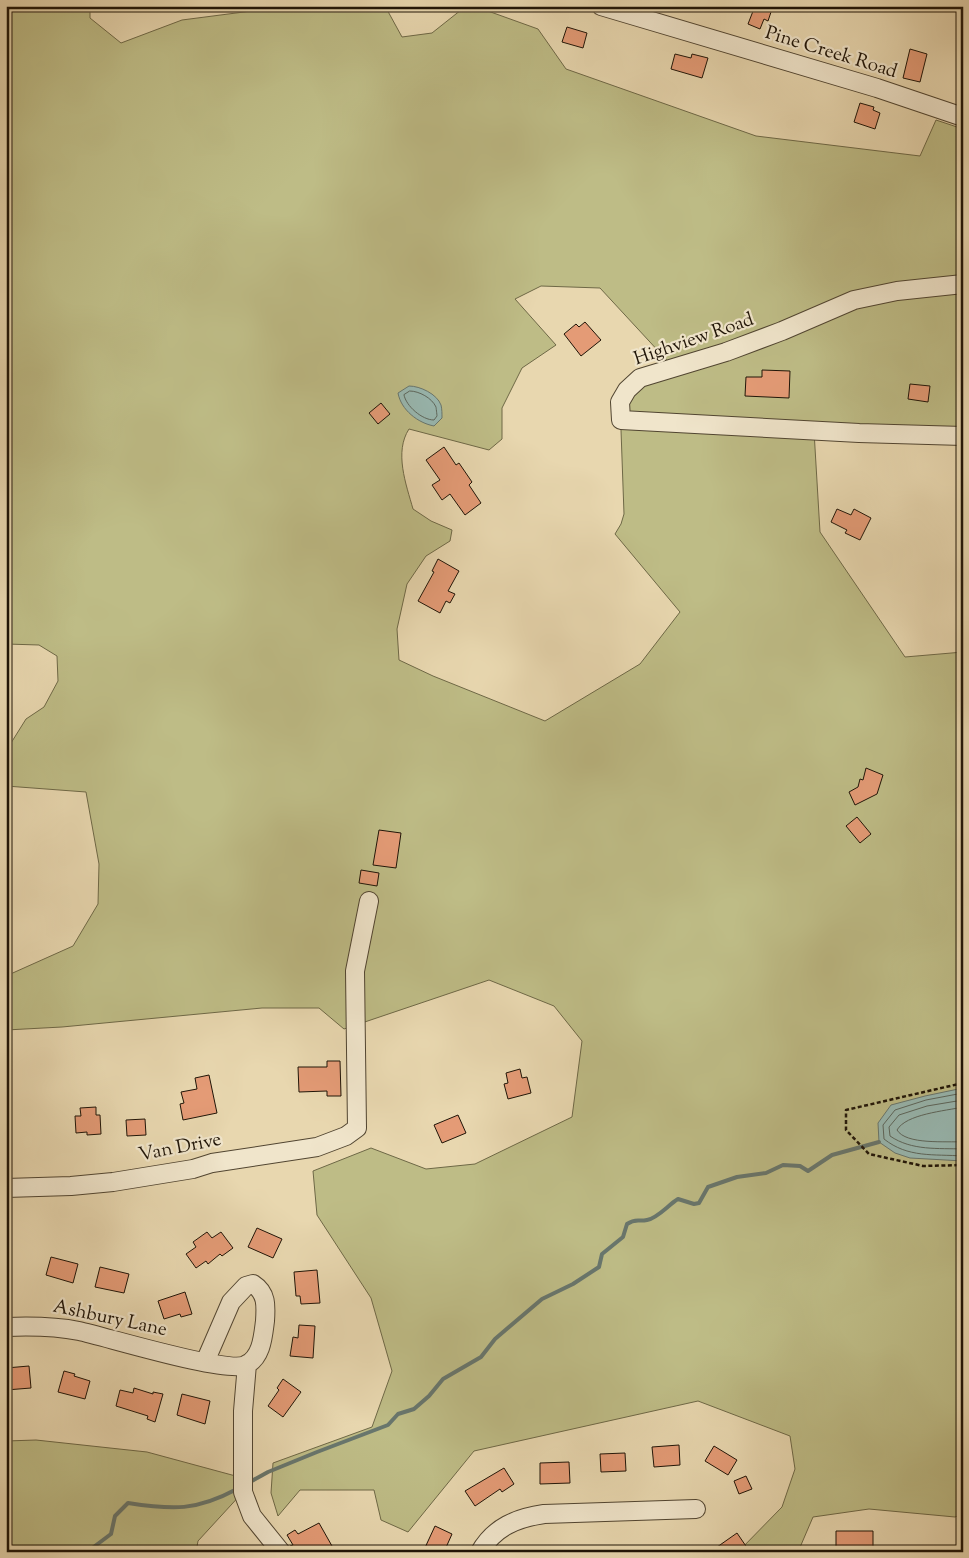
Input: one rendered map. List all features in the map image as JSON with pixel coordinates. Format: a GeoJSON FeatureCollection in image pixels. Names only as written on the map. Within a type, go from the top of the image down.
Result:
{"type":"FeatureCollection","features":[{"type":"Feature","properties":{"kind":"street","name":"Pine Creek Road"},"geometry":{"type":"LineString","coordinates":[[601,6],[868,86],[963,117]]}},
{"type":"Feature","properties":{"kind":"street","name":"Highview Road"},"geometry":{"type":"LineString","coordinates":[[963,284],[897,291],[854,300],[782,331],[726,352],[640,378],[626,390],[620,402],[621,420],[843,432],[963,436]]}},
{"type":"Feature","properties":{"kind":"street","name":"Van Drive"},"geometry":{"type":"LineString","coordinates":[[6,1188],[80,1186],[193,1169],[212,1163],[317,1147],[346,1136],[357,1128],[355,971],[369,901]]}},
{"type":"Feature","properties":{"kind":"street"},"geometry":{"type":"LineString","coordinates":[[205,1362],[231,1302],[246,1286],[253,1284],[261,1290],[266,1300],[266,1314],[260,1349],[247,1364],[244,1411],[244,1492],[252,1516],[281,1552]]}},
{"type":"Feature","properties":{"kind":"street","name":"Ashbury Lane"},"geometry":{"type":"LineString","coordinates":[[6,1327],[49,1326],[78,1331],[205,1362],[239,1367],[247,1364]]}},
{"type":"Feature","properties":{"kind":"street"},"geometry":{"type":"LineString","coordinates":[[480,1552],[487,1540],[498,1530],[526,1516],[696,1509]]}},
{"type":"Feature","properties":{"kind":"path"},"geometry":{"type":"LineString","coordinates":[[963,1083],[846,1110],[846,1130],[869,1154],[923,1166],[963,1166]]}},
{"type":"Feature","properties":{"kind":"shaded area"},"geometry":{"type":"Polygon","coordinates":[[[6,6],[90,6],[90,18],[121,43],[182,20],[267,9],[272,6],[385,6],[402,37],[432,33],[466,6],[474,6],[538,29],[566,69],[756,136],[920,156],[936,120],[963,129],[963,436],[814,431],[820,532],[905,657],[963,652],[963,1514],[955,1517],[869,1509],[813,1517],[798,1552],[738,1552],[782,1507],[795,1469],[790,1436],[698,1401],[474,1451],[408,1532],[381,1520],[374,1490],[300,1490],[278,1516],[271,1493],[273,1463],[372,1427],[392,1371],[371,1298],[317,1215],[313,1171],[371,1148],[426,1169],[475,1164],[572,1117],[582,1041],[554,1006],[489,980],[344,1029],[319,1008],[262,1008],[62,1027],[6,1030],[6,976],[73,946],[98,904],[99,864],[86,792],[6,786],[6,751],[26,719],[44,707],[58,681],[57,656],[39,645],[6,644],[6,6]],[[541,286],[515,299],[556,345],[522,368],[502,408],[502,439],[489,450],[409,429],[402,448],[403,468],[413,509],[431,521],[452,530],[450,541],[426,556],[407,584],[397,629],[399,660],[433,676],[545,721],[640,664],[680,612],[615,534],[624,514],[620,402],[627,390],[674,368],[600,288],[541,286]]]}},
{"type":"Feature","properties":{"kind":"shaded area"},"geometry":{"type":"Polygon","coordinates":[[[36,1440],[147,1452],[243,1478],[243,1492],[198,1541],[196,1552],[6,1552],[6,1441],[36,1440]]]}},
{"type":"Feature","properties":{"kind":"water"},"geometry":{"type":"Polygon","coordinates":[[[409,386],[428,391],[439,401],[442,418],[434,426],[416,419],[406,410],[398,393],[409,386]]]}},
{"type":"Feature","properties":{"kind":"water"},"geometry":{"type":"Polygon","coordinates":[[[963,1088],[963,1161],[910,1158],[895,1153],[879,1142],[878,1123],[891,1105],[963,1088]]]}},
{"type":"Feature","properties":{"kind":"building"},"geometry":{"type":"Polygon","coordinates":[[[755,6],[773,6],[768,21],[764,19],[760,29],[748,24],[755,6]]]}},
{"type":"Feature","properties":{"kind":"building"},"geometry":{"type":"Polygon","coordinates":[[[567,27],[587,33],[583,48],[562,42],[567,27]]]}},
{"type":"Feature","properties":{"kind":"building"},"geometry":{"type":"Polygon","coordinates":[[[910,49],[927,54],[920,82],[903,78],[910,49]]]}},
{"type":"Feature","properties":{"kind":"building"},"geometry":{"type":"Polygon","coordinates":[[[675,54],[691,58],[692,54],[708,58],[702,78],[671,69],[675,54]]]}},
{"type":"Feature","properties":{"kind":"building"},"geometry":{"type":"Polygon","coordinates":[[[860,103],[874,107],[873,110],[880,113],[875,129],[854,122],[860,103]]]}},
{"type":"Feature","properties":{"kind":"building"},"geometry":{"type":"Polygon","coordinates":[[[585,322],[601,340],[581,356],[564,334],[576,324],[579,327],[585,322]]]}},
{"type":"Feature","properties":{"kind":"building"},"geometry":{"type":"Polygon","coordinates":[[[762,370],[790,371],[789,398],[745,396],[746,377],[762,377],[762,370]]]}},
{"type":"Feature","properties":{"kind":"building"},"geometry":{"type":"Polygon","coordinates":[[[910,384],[930,386],[928,402],[908,399],[910,384]]]}},
{"type":"Feature","properties":{"kind":"building"},"geometry":{"type":"Polygon","coordinates":[[[381,403],[390,414],[378,424],[369,413],[381,403]]]}},
{"type":"Feature","properties":{"kind":"building"},"geometry":{"type":"Polygon","coordinates":[[[444,447],[456,465],[459,463],[472,482],[469,485],[481,503],[465,515],[450,494],[442,500],[432,485],[440,480],[426,460],[444,447]]]}},
{"type":"Feature","properties":{"kind":"building"},"geometry":{"type":"Polygon","coordinates":[[[837,509],[851,515],[854,509],[871,518],[860,540],[845,533],[847,530],[831,522],[837,509]]]}},
{"type":"Feature","properties":{"kind":"building"},"geometry":{"type":"Polygon","coordinates":[[[438,559],[459,571],[448,591],[455,594],[450,603],[446,601],[440,613],[418,601],[434,572],[432,571],[438,559]]]}},
{"type":"Feature","properties":{"kind":"building"},"geometry":{"type":"Polygon","coordinates":[[[866,768],[883,775],[877,794],[855,805],[849,792],[858,787],[860,779],[863,780],[866,768]]]}},
{"type":"Feature","properties":{"kind":"building"},"geometry":{"type":"Polygon","coordinates":[[[857,817],[871,834],[860,843],[846,826],[857,817]]]}},
{"type":"Feature","properties":{"kind":"building"},"geometry":{"type":"Polygon","coordinates":[[[379,830],[401,833],[396,868],[373,865],[379,830]]]}},
{"type":"Feature","properties":{"kind":"building"},"geometry":{"type":"Polygon","coordinates":[[[361,870],[379,873],[377,886],[359,883],[361,870]]]}},
{"type":"Feature","properties":{"kind":"building"},"geometry":{"type":"Polygon","coordinates":[[[327,1061],[340,1061],[341,1096],[327,1096],[327,1091],[299,1092],[298,1067],[327,1067],[327,1061]]]}},
{"type":"Feature","properties":{"kind":"building"},"geometry":{"type":"Polygon","coordinates":[[[520,1069],[522,1078],[527,1077],[531,1093],[508,1099],[504,1084],[508,1083],[506,1073],[520,1069]]]}},
{"type":"Feature","properties":{"kind":"building"},"geometry":{"type":"Polygon","coordinates":[[[209,1075],[217,1113],[183,1120],[180,1104],[184,1103],[181,1092],[197,1089],[195,1078],[209,1075]]]}},
{"type":"Feature","properties":{"kind":"building"},"geometry":{"type":"Polygon","coordinates":[[[96,1107],[96,1115],[100,1115],[101,1134],[87,1135],[87,1132],[76,1133],[75,1116],[81,1116],[80,1108],[96,1107]]]}},
{"type":"Feature","properties":{"kind":"building"},"geometry":{"type":"Polygon","coordinates":[[[458,1115],[466,1133],[442,1143],[434,1125],[458,1115]]]}},
{"type":"Feature","properties":{"kind":"building"},"geometry":{"type":"Polygon","coordinates":[[[145,1119],[146,1135],[127,1136],[126,1120],[145,1119]]]}},
{"type":"Feature","properties":{"kind":"building"},"geometry":{"type":"Polygon","coordinates":[[[257,1228],[282,1239],[273,1258],[248,1247],[257,1228]]]}},
{"type":"Feature","properties":{"kind":"building"},"geometry":{"type":"Polygon","coordinates":[[[207,1232],[212,1238],[221,1232],[233,1248],[222,1256],[220,1254],[208,1264],[206,1261],[196,1268],[186,1254],[196,1247],[193,1242],[207,1232]]]}},
{"type":"Feature","properties":{"kind":"building"},"geometry":{"type":"Polygon","coordinates":[[[51,1257],[78,1264],[73,1283],[46,1275],[51,1257]]]}},
{"type":"Feature","properties":{"kind":"building"},"geometry":{"type":"Polygon","coordinates":[[[100,1267],[129,1274],[124,1293],[95,1287],[100,1267]]]}},
{"type":"Feature","properties":{"kind":"building"},"geometry":{"type":"Polygon","coordinates":[[[317,1270],[320,1303],[301,1304],[300,1296],[296,1296],[294,1272],[317,1270]]]}},
{"type":"Feature","properties":{"kind":"building"},"geometry":{"type":"Polygon","coordinates":[[[185,1292],[192,1314],[181,1317],[180,1314],[164,1319],[158,1301],[185,1292]]]}},
{"type":"Feature","properties":{"kind":"building"},"geometry":{"type":"Polygon","coordinates":[[[299,1325],[315,1326],[313,1358],[290,1356],[293,1337],[298,1338],[299,1325]]]}},
{"type":"Feature","properties":{"kind":"building"},"geometry":{"type":"Polygon","coordinates":[[[29,1366],[31,1388],[6,1390],[6,1368],[29,1366]]]}},
{"type":"Feature","properties":{"kind":"building"},"geometry":{"type":"Polygon","coordinates":[[[64,1371],[90,1381],[85,1399],[58,1392],[64,1371]]]}},
{"type":"Feature","properties":{"kind":"building"},"geometry":{"type":"Polygon","coordinates":[[[283,1379],[301,1392],[283,1417],[268,1406],[279,1390],[277,1388],[283,1379]]]}},
{"type":"Feature","properties":{"kind":"building"},"geometry":{"type":"Polygon","coordinates":[[[134,1388],[153,1394],[153,1392],[163,1394],[155,1422],[147,1419],[148,1416],[116,1406],[120,1390],[133,1393],[134,1388]]]}},
{"type":"Feature","properties":{"kind":"building"},"geometry":{"type":"Polygon","coordinates":[[[182,1394],[210,1401],[205,1424],[177,1415],[182,1394]]]}},
{"type":"Feature","properties":{"kind":"building"},"geometry":{"type":"Polygon","coordinates":[[[679,1445],[680,1465],[654,1467],[652,1447],[679,1445]]]}},
{"type":"Feature","properties":{"kind":"building"},"geometry":{"type":"Polygon","coordinates":[[[714,1446],[737,1460],[728,1475],[705,1461],[714,1446]]]}},
{"type":"Feature","properties":{"kind":"building"},"geometry":{"type":"Polygon","coordinates":[[[625,1453],[626,1471],[601,1472],[600,1454],[625,1453]]]}},
{"type":"Feature","properties":{"kind":"building"},"geometry":{"type":"Polygon","coordinates":[[[569,1462],[570,1483],[540,1484],[540,1463],[569,1462]]]}},
{"type":"Feature","properties":{"kind":"building"},"geometry":{"type":"Polygon","coordinates":[[[504,1468],[514,1484],[502,1492],[500,1489],[475,1506],[465,1491],[504,1468]]]}},
{"type":"Feature","properties":{"kind":"building"},"geometry":{"type":"Polygon","coordinates":[[[746,1476],[752,1489],[739,1494],[734,1481],[746,1476]]]}},
{"type":"Feature","properties":{"kind":"building"},"geometry":{"type":"Polygon","coordinates":[[[319,1523],[332,1546],[321,1552],[291,1552],[290,1546],[293,1545],[287,1535],[295,1530],[298,1534],[319,1523]]]}},
{"type":"Feature","properties":{"kind":"building"},"geometry":{"type":"Polygon","coordinates":[[[435,1526],[452,1534],[444,1552],[423,1552],[435,1526]]]}},
{"type":"Feature","properties":{"kind":"building"},"geometry":{"type":"Polygon","coordinates":[[[836,1531],[873,1531],[873,1552],[836,1552],[836,1531]]]}},
{"type":"Feature","properties":{"kind":"building"},"geometry":{"type":"Polygon","coordinates":[[[737,1533],[750,1552],[710,1552],[737,1533]]]}},
{"type":"Feature","properties":{"kind":"waterway"},"geometry":{"type":"LineString","coordinates":[[248,1483],[268,1472],[388,1425],[398,1414],[414,1409],[429,1396],[443,1379],[481,1357],[495,1339],[542,1299],[573,1284],[599,1267],[602,1254],[623,1237],[627,1224],[630,1222],[651,1219],[678,1199],[694,1204],[699,1203],[708,1187],[737,1177],[766,1173],[783,1165],[800,1166],[808,1171],[832,1155],[879,1142]]}},
{"type":"Feature","properties":{"kind":"waterway"},"geometry":{"type":"LineString","coordinates":[[87,1552],[111,1534],[115,1516],[128,1503],[158,1507],[184,1507],[209,1501],[237,1489]]}}]}
